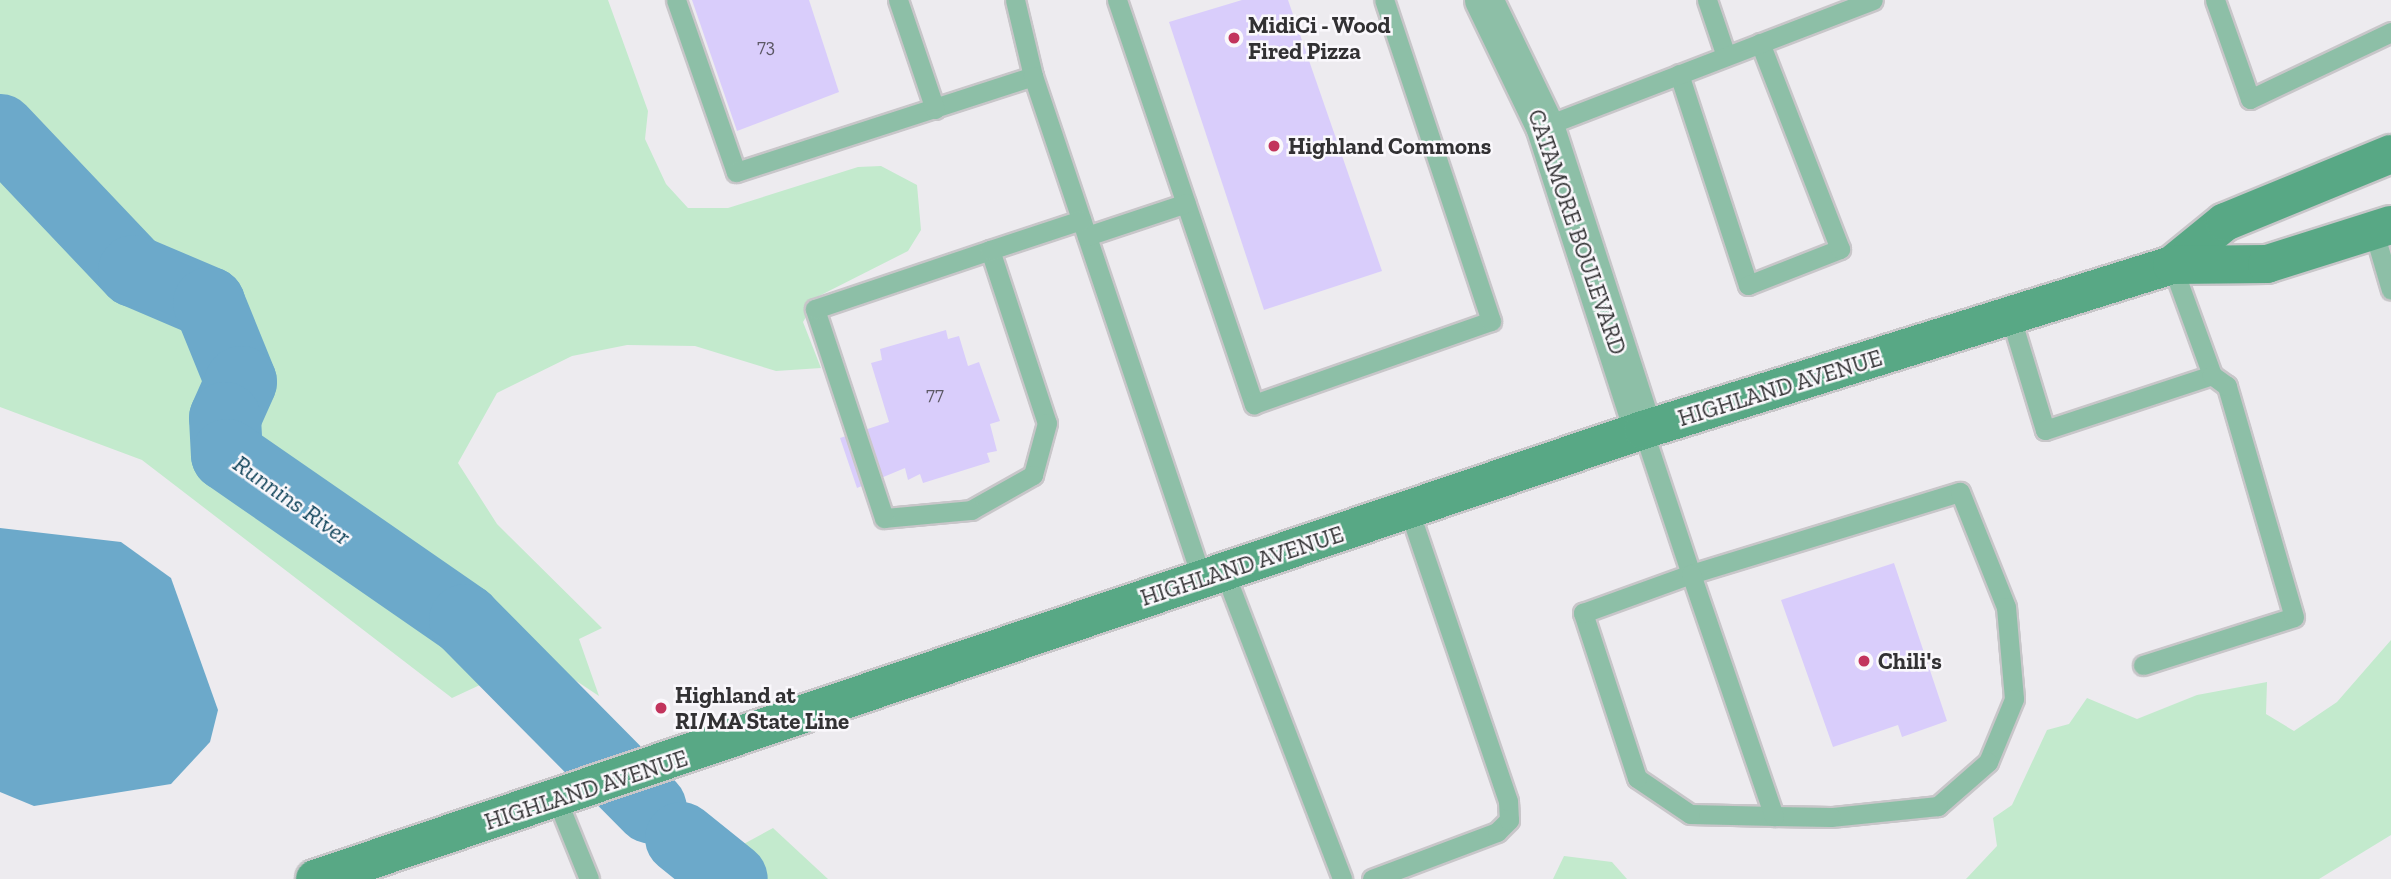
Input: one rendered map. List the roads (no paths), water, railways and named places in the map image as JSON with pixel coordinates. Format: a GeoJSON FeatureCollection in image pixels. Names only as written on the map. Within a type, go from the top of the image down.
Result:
{"type":"FeatureCollection","features":[{"type":"Feature","properties":{"kind":"main road","name":"HIGHLAND AVENUE"},"geometry":{"type":"LineString","coordinates":[[2172,265],[2205,234],[2248,210],[2391,154]]}},
{"type":"Feature","properties":{"kind":"main road","name":"HIGHLAND AVENUE"},"geometry":{"type":"LineString","coordinates":[[315,879],[373,870],[557,800],[1643,430],[2011,318],[2172,265],[2267,264],[2382,228]]}},
{"type":"Feature","properties":{"kind":"street","name":"CATAMORE BOULEVARD"},"geometry":{"type":"LineString","coordinates":[[1483,0],[1545,126],[1643,430]]}},
{"type":"Feature","properties":{"kind":"lane"},"geometry":{"type":"LineString","coordinates":[[676,0],[736,172],[1033,76]]}},
{"type":"Feature","properties":{"kind":"lane"},"geometry":{"type":"LineString","coordinates":[[898,0],[934,109]]}},
{"type":"Feature","properties":{"kind":"lane"},"geometry":{"type":"LineString","coordinates":[[1015,0],[1033,76],[1084,228],[1213,575],[1342,879]]}},
{"type":"Feature","properties":{"kind":"lane"},"geometry":{"type":"LineString","coordinates":[[1117,0],[1254,404],[1491,321],[1384,0]]}},
{"type":"Feature","properties":{"kind":"lane"},"geometry":{"type":"LineString","coordinates":[[1707,0],[1726,56]]}},
{"type":"Feature","properties":{"kind":"lane"},"geometry":{"type":"LineString","coordinates":[[1545,126],[1873,0]]}},
{"type":"Feature","properties":{"kind":"lane"},"geometry":{"type":"LineString","coordinates":[[2215,0],[2250,99],[2391,33]]}},
{"type":"Feature","properties":{"kind":"lane"},"geometry":{"type":"LineString","coordinates":[[1679,74],[1748,285],[1840,249],[1760,43]]}},
{"type":"Feature","properties":{"kind":"lane"},"geometry":{"type":"LineString","coordinates":[[990,250],[1047,423],[1033,475],[971,510],[884,518],[815,309],[990,250],[1186,203]]}},
{"type":"Feature","properties":{"kind":"lane"},"geometry":{"type":"LineString","coordinates":[[2382,228],[2390,284]]}},
{"type":"Feature","properties":{"kind":"lane"},"geometry":{"type":"LineString","coordinates":[[2143,664],[2294,617],[2227,386],[2212,375],[2172,265]]}},
{"type":"Feature","properties":{"kind":"lane"},"geometry":{"type":"LineString","coordinates":[[2011,318],[2045,430],[2212,375]]}},
{"type":"Feature","properties":{"kind":"lane"},"geometry":{"type":"LineString","coordinates":[[1643,430],[1773,816]]}},
{"type":"Feature","properties":{"kind":"lane"},"geometry":{"type":"LineString","coordinates":[[1960,492],[2006,607],[2014,699],[1988,762],[1938,806],[1773,816],[1690,814],[1637,778],[1583,613],[1691,574],[1960,492]]}},
{"type":"Feature","properties":{"kind":"lane"},"geometry":{"type":"LineString","coordinates":[[1372,879],[1497,832],[1509,820],[1508,801],[1444,607],[1409,511]]}},
{"type":"Feature","properties":{"kind":"lane"},"geometry":{"type":"LineString","coordinates":[[557,800],[589,879]]}},
{"type":"Feature","properties":{"kind":"water"},"geometry":{"type":"Polygon","coordinates":[[[0,528],[121,542],[171,578],[218,710],[210,742],[171,784],[34,806],[0,792],[0,528]]]}},
{"type":"Feature","properties":{"kind":"waterway","name":"Runnins River"},"geometry":{"type":"LineString","coordinates":[[0,130],[134,271],[209,303],[241,382],[225,418],[227,455],[465,620],[651,808]]}},
{"type":"Feature","properties":{"kind":"waterway","name":"Runnins River"},"geometry":{"type":"LineString","coordinates":[[681,838],[732,879]]}},
{"type":"Feature","properties":{"kind":"place","name":"MidiCi - Wood Fired Pizza"},"geometry":{"type":"Point","coordinates":[1234,38]}},
{"type":"Feature","properties":{"kind":"place","name":"Highland Commons"},"geometry":{"type":"Point","coordinates":[1274,146]}},
{"type":"Feature","properties":{"kind":"place","name":"Chili's"},"geometry":{"type":"Point","coordinates":[1864,661]}},
{"type":"Feature","properties":{"kind":"place","name":"Highland at RI/MA State Line"},"geometry":{"type":"Point","coordinates":[661,708]}}]}
